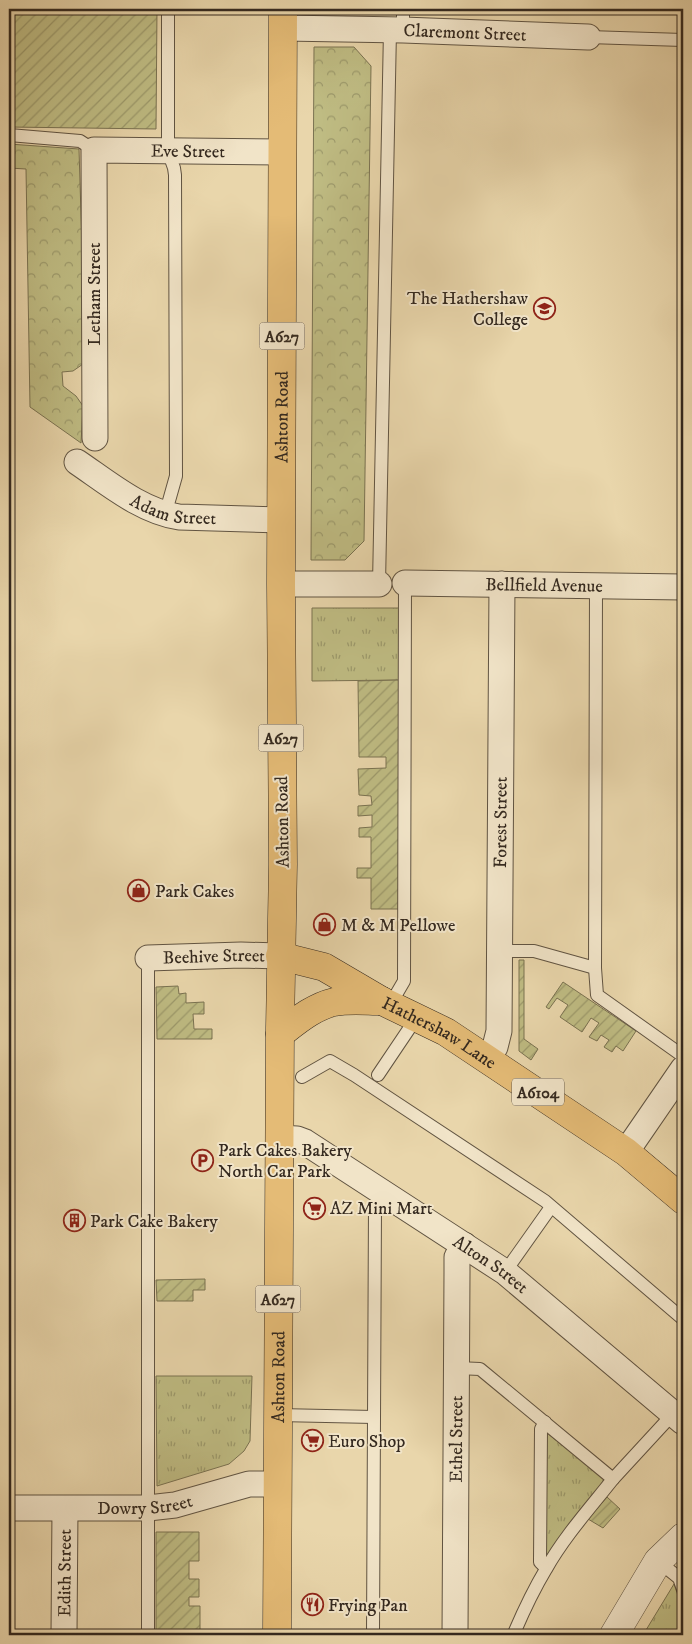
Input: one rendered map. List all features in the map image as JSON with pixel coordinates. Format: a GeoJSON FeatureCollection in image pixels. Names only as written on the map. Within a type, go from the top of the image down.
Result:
{"type":"FeatureCollection","features":[{"type":"Feature","properties":{"kind":"main road","name":"Ashton Road"},"geometry":{"type":"LineString","coordinates":[[277,1635],[280,956],[283,864],[281,520],[283,18]]}},
{"type":"Feature","properties":{"kind":"main road","name":"Hathershaw Lane"},"geometry":{"type":"LineString","coordinates":[[280,956],[324,967],[386,1003],[446,1032],[626,1152],[683,1200]]}},
{"type":"Feature","properties":{"kind":"main road"},"geometry":{"type":"LineString","coordinates":[[280,1034],[305,1014],[321,1006],[336,1002],[386,1003]]}},
{"type":"Feature","properties":{"kind":"street","name":"Claremont Street"},"geometry":{"type":"LineString","coordinates":[[283,18],[399,23],[588,38]]}},
{"type":"Feature","properties":{"kind":"street","name":"Eve Street"},"geometry":{"type":"LineString","coordinates":[[94,150],[283,152]]}},
{"type":"Feature","properties":{"kind":"street","name":"Letham Street"},"geometry":{"type":"LineString","coordinates":[[94,150],[95,438]]}},
{"type":"Feature","properties":{"kind":"street","name":"Adam Street"},"geometry":{"type":"LineString","coordinates":[[77,462],[140,503],[165,515],[281,520]]}},
{"type":"Feature","properties":{"kind":"street"},"geometry":{"type":"LineString","coordinates":[[281,584],[379,584]]}},
{"type":"Feature","properties":{"kind":"street","name":"Bellfield Avenue"},"geometry":{"type":"LineString","coordinates":[[405,584],[683,587]]}},
{"type":"Feature","properties":{"kind":"street","name":"Forest Street"},"geometry":{"type":"LineString","coordinates":[[488,1059],[495,1047],[498,1031],[502,584]]}},
{"type":"Feature","properties":{"kind":"street","name":"Beehive Street"},"geometry":{"type":"LineString","coordinates":[[148,958],[240,955],[280,956]]}},
{"type":"Feature","properties":{"kind":"street"},"geometry":{"type":"LineString","coordinates":[[626,1152],[683,1069]]}},
{"type":"Feature","properties":{"kind":"street","name":"Alton Street"},"geometry":{"type":"LineString","coordinates":[[279,1138],[298,1139],[305,1142],[505,1272],[680,1413]]}},
{"type":"Feature","properties":{"kind":"street","name":"Ethel Street"},"geometry":{"type":"LineString","coordinates":[[455,1635],[457,1257],[464,1245]]}},
{"type":"Feature","properties":{"kind":"street","name":"Dowry Street"},"geometry":{"type":"LineString","coordinates":[[9,1508],[148,1508],[175,1505],[249,1484],[278,1484]]}},
{"type":"Feature","properties":{"kind":"street","name":"Edith Street"},"geometry":{"type":"LineString","coordinates":[[64,1635],[65,1509]]}},
{"type":"Feature","properties":{"kind":"street"},"geometry":{"type":"LineString","coordinates":[[614,1635],[658,1561],[683,1537]]}},
{"type":"Feature","properties":{"kind":"lane"},"geometry":{"type":"LineString","coordinates":[[165,515],[176,476],[174,168],[168,151],[168,9]]}},
{"type":"Feature","properties":{"kind":"lane"},"geometry":{"type":"LineString","coordinates":[[379,584],[399,23]]}},
{"type":"Feature","properties":{"kind":"lane"},"geometry":{"type":"LineString","coordinates":[[588,38],[683,40]]}},
{"type":"Feature","properties":{"kind":"lane"},"geometry":{"type":"LineString","coordinates":[[9,135],[80,141],[94,150]]}},
{"type":"Feature","properties":{"kind":"lane"},"geometry":{"type":"LineString","coordinates":[[386,1003],[404,981],[405,584]]}},
{"type":"Feature","properties":{"kind":"lane"},"geometry":{"type":"LineString","coordinates":[[596,587],[595,968],[597,995],[683,1056]]}},
{"type":"Feature","properties":{"kind":"lane"},"geometry":{"type":"LineString","coordinates":[[500,951],[534,951],[595,968]]}},
{"type":"Feature","properties":{"kind":"lane"},"geometry":{"type":"LineString","coordinates":[[148,958],[148,1635]]}},
{"type":"Feature","properties":{"kind":"lane"},"geometry":{"type":"LineString","coordinates":[[378,1075],[417,1017]]}},
{"type":"Feature","properties":{"kind":"lane"},"geometry":{"type":"LineString","coordinates":[[302,1077],[330,1061],[379,1092],[545,1201],[683,1319]]}},
{"type":"Feature","properties":{"kind":"lane"},"geometry":{"type":"LineString","coordinates":[[373,1635],[375,1205],[382,1192]]}},
{"type":"Feature","properties":{"kind":"lane"},"geometry":{"type":"LineString","coordinates":[[505,1272],[551,1207]]}},
{"type":"Feature","properties":{"kind":"lane"},"geometry":{"type":"LineString","coordinates":[[457,1368],[480,1369],[613,1479]]}},
{"type":"Feature","properties":{"kind":"lane"},"geometry":{"type":"LineString","coordinates":[[515,1635],[515,1631],[546,1568],[568,1535],[613,1479],[680,1413]]}},
{"type":"Feature","properties":{"kind":"lane"},"geometry":{"type":"LineString","coordinates":[[278,1414],[374,1417]]}},
{"type":"Feature","properties":{"kind":"lane"},"geometry":{"type":"LineString","coordinates":[[546,1422],[540,1429],[540,1562],[546,1568]]}},
{"type":"Feature","properties":{"kind":"lane"},"geometry":{"type":"LineString","coordinates":[[658,1561],[679,1578],[683,1589]]}},
{"type":"Feature","properties":{"kind":"green space"},"geometry":{"type":"Polygon","coordinates":[[[9,9],[157,9],[156,129],[9,127],[9,9]]]}},
{"type":"Feature","properties":{"kind":"green space"},"geometry":{"type":"Polygon","coordinates":[[[314,47],[354,47],[371,66],[364,541],[345,560],[311,560],[314,47]]]}},
{"type":"Feature","properties":{"kind":"green space"},"geometry":{"type":"Polygon","coordinates":[[[9,144],[79,149],[85,347],[83,364],[73,371],[62,372],[63,386],[76,396],[83,406],[81,443],[30,407],[26,169],[9,168],[9,144]]]}},
{"type":"Feature","properties":{"kind":"green space"},"geometry":{"type":"Polygon","coordinates":[[[312,608],[400,608],[400,680],[312,681],[312,608]]]}},
{"type":"Feature","properties":{"kind":"green space"},"geometry":{"type":"Polygon","coordinates":[[[400,680],[401,909],[371,909],[371,878],[357,878],[357,868],[371,868],[371,837],[359,837],[359,828],[372,827],[372,815],[358,816],[358,806],[372,805],[371,796],[359,795],[358,769],[386,768],[386,757],[359,757],[358,681],[400,680]]]}},
{"type":"Feature","properties":{"kind":"green space"},"geometry":{"type":"Polygon","coordinates":[[[519,960],[524,960],[524,1039],[538,1049],[531,1060],[519,1051],[519,960]]]}},
{"type":"Feature","properties":{"kind":"green space"},"geometry":{"type":"Polygon","coordinates":[[[563,982],[636,1031],[623,1051],[616,1046],[612,1052],[604,1047],[609,1040],[601,1035],[597,1041],[589,1037],[599,1023],[591,1018],[582,1032],[560,1017],[568,1005],[557,998],[549,1009],[546,1007],[563,982]]]}},
{"type":"Feature","properties":{"kind":"green space"},"geometry":{"type":"Polygon","coordinates":[[[178,986],[179,994],[186,993],[186,1003],[204,1002],[204,1014],[193,1014],[194,1029],[212,1029],[212,1039],[157,1039],[156,987],[178,986]]]}},
{"type":"Feature","properties":{"kind":"green space"},"geometry":{"type":"Polygon","coordinates":[[[205,1279],[205,1290],[193,1290],[193,1301],[157,1301],[156,1280],[205,1279]]]}},
{"type":"Feature","properties":{"kind":"green space"},"geometry":{"type":"Polygon","coordinates":[[[156,1376],[252,1376],[250,1441],[244,1451],[229,1464],[157,1486],[156,1376]]]}},
{"type":"Feature","properties":{"kind":"green space"},"geometry":{"type":"Polygon","coordinates":[[[547,1433],[606,1480],[547,1558],[545,1553],[547,1433]]]}},
{"type":"Feature","properties":{"kind":"green space"},"geometry":{"type":"Polygon","coordinates":[[[607,1497],[620,1509],[603,1528],[588,1519],[607,1497]]]}},
{"type":"Feature","properties":{"kind":"green space"},"geometry":{"type":"Polygon","coordinates":[[[156,1532],[199,1532],[199,1561],[189,1561],[189,1579],[199,1579],[199,1597],[189,1597],[189,1606],[200,1606],[200,1635],[156,1635],[156,1532]]]}},
{"type":"Feature","properties":{"kind":"green space"},"geometry":{"type":"Polygon","coordinates":[[[674,1584],[683,1610],[683,1635],[643,1635],[674,1584]]]}},
{"type":"Feature","properties":{"kind":"place","name":"The Hathershaw College"},"geometry":{"type":"Point","coordinates":[544,308]}},
{"type":"Feature","properties":{"kind":"place","name":"Park Cakes"},"geometry":{"type":"Point","coordinates":[139,891]}},
{"type":"Feature","properties":{"kind":"place","name":"M & M Pellowe"},"geometry":{"type":"Point","coordinates":[325,925]}},
{"type":"Feature","properties":{"kind":"place","name":"Park Cakes Bakery North Car Park"},"geometry":{"type":"Point","coordinates":[202,1160]}},
{"type":"Feature","properties":{"kind":"place","name":"AZ Mini Mart"},"geometry":{"type":"Point","coordinates":[314,1208]}},
{"type":"Feature","properties":{"kind":"place","name":"Park Cake Bakery"},"geometry":{"type":"Point","coordinates":[74,1221]}},
{"type":"Feature","properties":{"kind":"place","name":"Euro Shop"},"geometry":{"type":"Point","coordinates":[312,1441]}},
{"type":"Feature","properties":{"kind":"place","name":"Frying Pan"},"geometry":{"type":"Point","coordinates":[312,1605]}}]}
